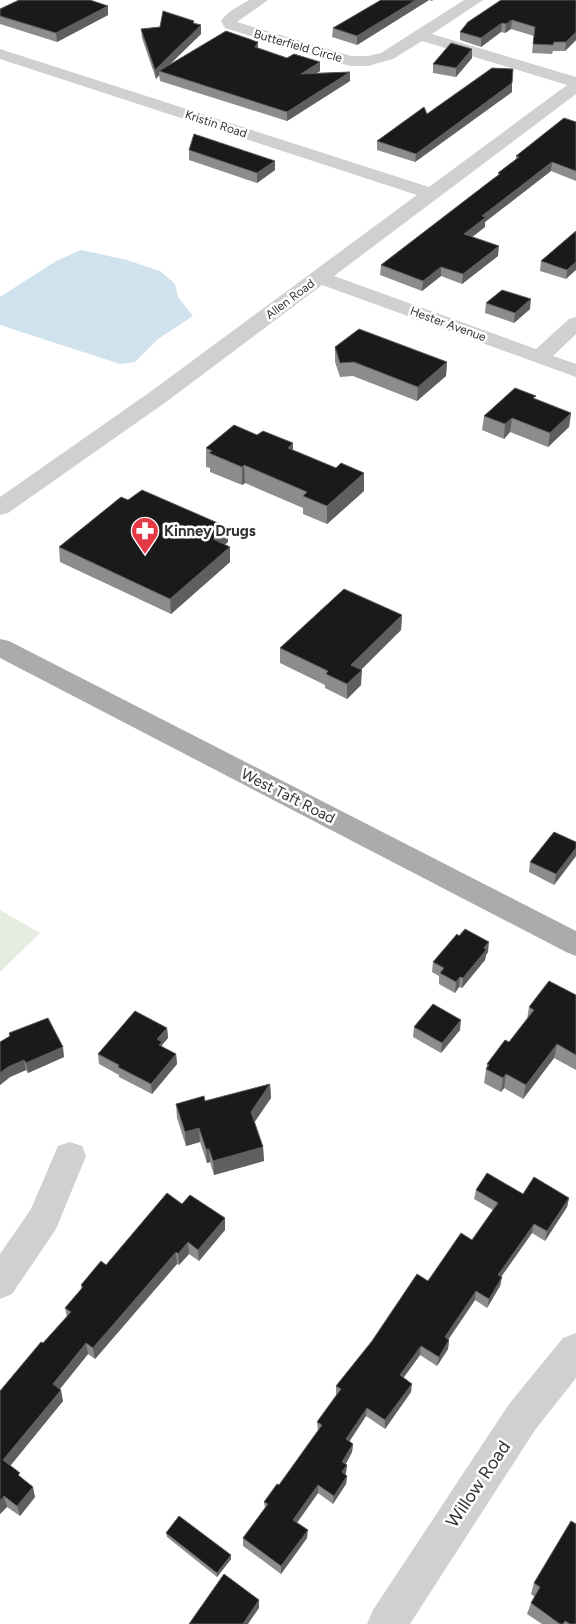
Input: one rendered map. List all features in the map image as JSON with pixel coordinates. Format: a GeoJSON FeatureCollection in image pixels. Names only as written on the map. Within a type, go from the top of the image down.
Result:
{"type":"FeatureCollection","features":[{"type":"Feature","properties":{"kind":"main road","name":"West Taft Road"},"geometry":{"type":"LineString","coordinates":[[0,647],[576,944]]}},
{"type":"Feature","properties":{"kind":"street","name":"Butterfield Circle"},"geometry":{"type":"LineString","coordinates":[[260,0],[235,15],[229,21],[231,25],[239,29],[351,61],[368,61],[387,56],[422,36]]}},
{"type":"Feature","properties":{"kind":"street"},"geometry":{"type":"LineString","coordinates":[[422,36],[475,0]]}},
{"type":"Feature","properties":{"kind":"street"},"geometry":{"type":"LineString","coordinates":[[422,36],[576,84]]}},
{"type":"Feature","properties":{"kind":"street","name":"Kristin Road"},"geometry":{"type":"LineString","coordinates":[[0,54],[432,194]]}},
{"type":"Feature","properties":{"kind":"street","name":"Allen Road"},"geometry":{"type":"LineString","coordinates":[[0,508],[158,397],[432,194],[576,84]]}},
{"type":"Feature","properties":{"kind":"street"},"geometry":{"type":"LineString","coordinates":[[553,103],[576,109]]}},
{"type":"Feature","properties":{"kind":"street","name":"Hester Avenue"},"geometry":{"type":"LineString","coordinates":[[319,277],[576,371]]}},
{"type":"Feature","properties":{"kind":"street"},"geometry":{"type":"LineString","coordinates":[[539,358],[576,323]]}},
{"type":"Feature","properties":{"kind":"street"},"geometry":{"type":"LineString","coordinates":[[0,1283],[44,1218],[70,1156]]}},
{"type":"Feature","properties":{"kind":"street","name":"Willow Road"},"geometry":{"type":"LineString","coordinates":[[387,1624],[522,1417],[576,1350]]}},
{"type":"Feature","properties":{"kind":"shaded area"},"geometry":{"type":"Polygon","coordinates":[[[0,910],[40,933],[0,972],[0,910]]]}},
{"type":"Feature","properties":{"kind":"water"},"geometry":{"type":"Polygon","coordinates":[[[81,250],[127,260],[160,271],[175,284],[178,297],[193,316],[158,339],[135,362],[120,364],[0,325],[0,297],[56,261],[81,250]]]}},
{"type":"Feature","properties":{"kind":"building"},"geometry":{"type":"Polygon","coordinates":[[[19,0],[90,0],[108,6],[56,33],[0,16],[0,9],[19,0]]]}},
{"type":"Feature","properties":{"kind":"building"},"geometry":{"type":"Polygon","coordinates":[[[381,0],[416,0],[357,36],[333,28],[381,0]]]}},
{"type":"Feature","properties":{"kind":"building"},"geometry":{"type":"Polygon","coordinates":[[[501,0],[576,0],[576,32],[566,42],[554,42],[553,45],[533,44],[535,27],[512,20],[506,24],[502,23],[481,38],[460,32],[468,22],[501,0]]]}},
{"type":"Feature","properties":{"kind":"building"},"geometry":{"type":"Polygon","coordinates":[[[163,11],[201,25],[155,70],[141,29],[160,27],[163,11]]]}},
{"type":"Feature","properties":{"kind":"building"},"geometry":{"type":"Polygon","coordinates":[[[226,31],[258,42],[255,47],[287,58],[294,54],[320,62],[301,74],[350,72],[287,112],[159,71],[226,31]]]}},
{"type":"Feature","properties":{"kind":"building"},"geometry":{"type":"Polygon","coordinates":[[[451,43],[472,49],[456,68],[433,64],[451,43]]]}},
{"type":"Feature","properties":{"kind":"building"},"geometry":{"type":"Polygon","coordinates":[[[492,68],[513,69],[512,83],[416,154],[377,141],[424,107],[427,114],[492,68]]]}},
{"type":"Feature","properties":{"kind":"building"},"geometry":{"type":"Polygon","coordinates":[[[564,118],[576,122],[576,171],[552,162],[482,216],[486,217],[464,234],[499,246],[463,274],[441,267],[423,281],[381,265],[500,174],[498,173],[519,157],[516,156],[564,118]]]}},
{"type":"Feature","properties":{"kind":"building"},"geometry":{"type":"Polygon","coordinates":[[[194,134],[275,161],[257,173],[189,150],[194,134]]]}},
{"type":"Feature","properties":{"kind":"building"},"geometry":{"type":"Polygon","coordinates":[[[576,231],[576,262],[567,270],[541,261],[576,231]]]}},
{"type":"Feature","properties":{"kind":"building"},"geometry":{"type":"Polygon","coordinates":[[[502,290],[531,299],[515,313],[486,303],[502,290]]]}},
{"type":"Feature","properties":{"kind":"building"},"geometry":{"type":"Polygon","coordinates":[[[359,329],[447,362],[418,387],[354,362],[340,363],[335,347],[359,329]]]}},
{"type":"Feature","properties":{"kind":"building"},"geometry":{"type":"Polygon","coordinates":[[[515,388],[536,396],[533,398],[571,413],[550,433],[512,418],[505,424],[484,416],[515,388]]]}},
{"type":"Feature","properties":{"kind":"building"},"geometry":{"type":"Polygon","coordinates":[[[234,425],[257,435],[263,431],[293,443],[288,448],[336,468],[341,463],[364,473],[327,506],[303,496],[307,492],[244,465],[242,467],[209,453],[212,451],[206,448],[234,425]]]}},
{"type":"Feature","properties":{"kind":"building"},"geometry":{"type":"Polygon","coordinates":[[[142,490],[227,527],[213,539],[230,547],[170,599],[59,547],[121,497],[128,500],[142,490]]]}},
{"type":"Feature","properties":{"kind":"building"},"geometry":{"type":"Polygon","coordinates":[[[344,589],[402,615],[351,665],[362,670],[347,684],[326,674],[328,671],[280,648],[344,589]]]}},
{"type":"Feature","properties":{"kind":"building"},"geometry":{"type":"Polygon","coordinates":[[[554,832],[576,842],[576,848],[556,874],[530,862],[554,832]]]}},
{"type":"Feature","properties":{"kind":"building"},"geometry":{"type":"Polygon","coordinates":[[[465,929],[489,942],[484,948],[486,950],[463,978],[460,977],[456,982],[440,973],[444,968],[433,962],[457,934],[459,936],[465,929]]]}},
{"type":"Feature","properties":{"kind":"building"},"geometry":{"type":"Polygon","coordinates":[[[549,981],[576,995],[576,1055],[557,1044],[526,1085],[506,1074],[503,1078],[486,1069],[489,1065],[487,1064],[505,1040],[509,1042],[534,1010],[529,1007],[549,981]]]}},
{"type":"Feature","properties":{"kind":"building"},"geometry":{"type":"Polygon","coordinates":[[[433,1004],[461,1020],[442,1043],[414,1027],[433,1004]]]}},
{"type":"Feature","properties":{"kind":"building"},"geometry":{"type":"Polygon","coordinates":[[[135,1011],[167,1028],[157,1039],[162,1042],[159,1045],[176,1054],[151,1084],[98,1054],[135,1011]]]}},
{"type":"Feature","properties":{"kind":"building"},"geometry":{"type":"Polygon","coordinates":[[[48,1018],[63,1047],[26,1063],[24,1060],[0,1073],[0,1042],[10,1036],[9,1033],[48,1018]]]}},
{"type":"Feature","properties":{"kind":"building"},"geometry":{"type":"Polygon","coordinates":[[[270,1084],[251,1112],[263,1147],[213,1161],[209,1149],[206,1149],[199,1128],[185,1132],[176,1104],[204,1096],[205,1101],[270,1084]]]}},
{"type":"Feature","properties":{"kind":"building"},"geometry":{"type":"Polygon","coordinates":[[[487,1173],[523,1194],[534,1177],[569,1198],[547,1231],[534,1224],[498,1275],[502,1277],[489,1299],[476,1291],[445,1337],[449,1340],[439,1357],[421,1346],[400,1375],[412,1384],[385,1420],[367,1408],[346,1439],[353,1444],[342,1462],[347,1465],[342,1472],[347,1476],[334,1496],[318,1485],[293,1520],[308,1530],[281,1566],[243,1538],[268,1504],[264,1502],[277,1484],[279,1485],[322,1425],[317,1422],[341,1389],[336,1386],[372,1341],[417,1274],[428,1281],[461,1233],[472,1240],[498,1203],[476,1190],[487,1173]]]}},
{"type":"Feature","properties":{"kind":"building"},"geometry":{"type":"Polygon","coordinates":[[[167,1193],[182,1204],[190,1195],[225,1218],[198,1250],[188,1242],[178,1254],[176,1252],[93,1348],[86,1343],[53,1384],[61,1390],[3,1460],[20,1473],[18,1475],[33,1487],[17,1506],[4,1496],[0,1501],[0,1391],[41,1342],[43,1343],[71,1312],[65,1308],[83,1287],[81,1285],[101,1261],[106,1265],[167,1193]]]}},
{"type":"Feature","properties":{"kind":"building"},"geometry":{"type":"Polygon","coordinates":[[[179,1516],[231,1555],[217,1573],[166,1533],[179,1516]]]}},
{"type":"Feature","properties":{"kind":"building"},"geometry":{"type":"Polygon","coordinates":[[[571,1521],[576,1524],[576,1624],[570,1624],[565,1621],[563,1624],[560,1624],[531,1603],[540,1587],[534,1583],[571,1521]]]}},
{"type":"Feature","properties":{"kind":"building"},"geometry":{"type":"Polygon","coordinates":[[[224,1574],[259,1600],[243,1624],[189,1624],[224,1574]]]}},
{"type":"Feature","properties":{"kind":"place","name":"Kinney Drugs"},"geometry":{"type":"Point","coordinates":[145,555]}}]}
